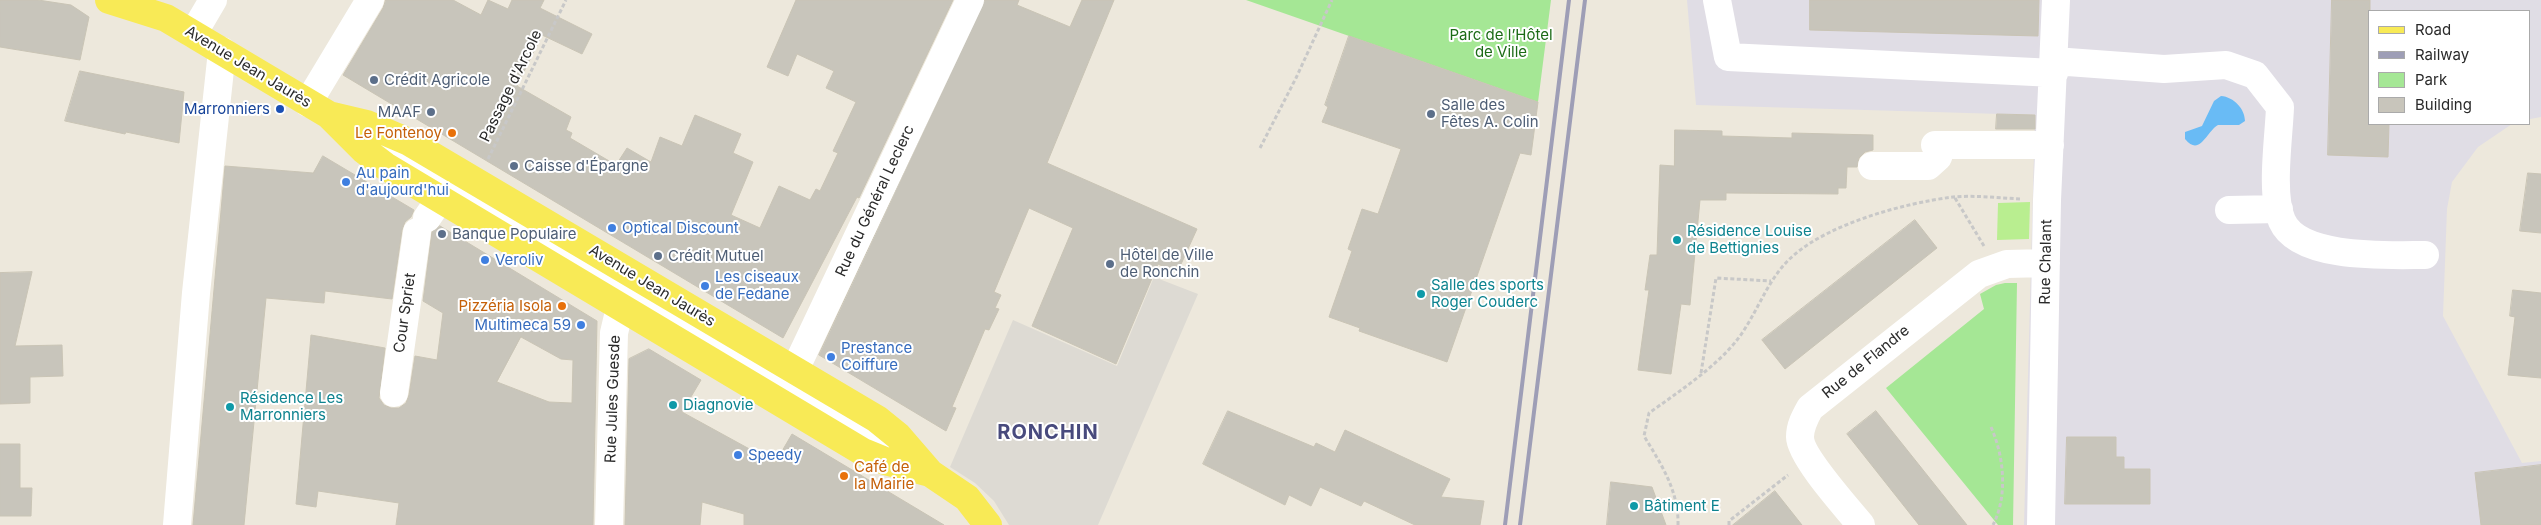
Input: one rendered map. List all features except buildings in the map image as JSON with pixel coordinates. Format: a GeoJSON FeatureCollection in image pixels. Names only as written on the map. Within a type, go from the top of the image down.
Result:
{"type":"FeatureCollection","features":[{"type":"Feature","properties":{"kind":"main road","name":"Avenue Jean Jaurès"},"geometry":{"type":"LineString","coordinates":[[109,0],[158,9],[193,34],[319,109],[374,159],[428,216],[631,294]]}},
{"type":"Feature","properties":{"kind":"main road","name":"Avenue Jean Jaurès"},"geometry":{"type":"LineString","coordinates":[[319,109],[390,133],[477,182],[631,294],[784,385],[871,456],[930,473],[966,498],[988,525]]}},
{"type":"Feature","properties":{"kind":"street"},"geometry":{"type":"LineString","coordinates":[[135,0],[158,9]]}},
{"type":"Feature","properties":{"kind":"street"},"geometry":{"type":"LineString","coordinates":[[193,34],[213,0]]}},
{"type":"Feature","properties":{"kind":"street"},"geometry":{"type":"LineString","coordinates":[[370,0],[319,109],[631,294]]}},
{"type":"Feature","properties":{"kind":"street","name":"Rue du Général Leclerc"},"geometry":{"type":"LineString","coordinates":[[784,385],[970,0]]}},
{"type":"Feature","properties":{"kind":"street"},"geometry":{"type":"LineString","coordinates":[[1717,0],[1728,57],[2164,69],[2226,65],[2255,76],[2280,107],[2276,197],[2282,222],[2300,240],[2348,254],[2425,255]]}},
{"type":"Feature","properties":{"kind":"street","name":"Rue Chalant"},"geometry":{"type":"LineString","coordinates":[[2041,525],[2047,200],[2056,0]]}},
{"type":"Feature","properties":{"kind":"street"},"geometry":{"type":"LineString","coordinates":[[177,525],[196,293],[222,51]]}},
{"type":"Feature","properties":{"kind":"street"},"geometry":{"type":"LineString","coordinates":[[1872,166],[1928,166],[1938,157],[1938,145],[2050,145]]}},
{"type":"Feature","properties":{"kind":"street"},"geometry":{"type":"LineString","coordinates":[[2229,210],[2280,210]]}},
{"type":"Feature","properties":{"kind":"street","name":"Cour Spriet"},"geometry":{"type":"LineString","coordinates":[[394,393],[428,216]]}},
{"type":"Feature","properties":{"kind":"street","name":"Rue de Flandre"},"geometry":{"type":"LineString","coordinates":[[1802,447],[1799,438],[1804,418],[1818,400],[1966,283],[1979,274],[1997,266],[2024,262],[2046,264]]}},
{"type":"Feature","properties":{"kind":"street","name":"Rue Jules Guesde"},"geometry":{"type":"LineString","coordinates":[[609,525],[614,333],[631,294]]}},
{"type":"Feature","properties":{"kind":"street"},"geometry":{"type":"LineString","coordinates":[[1802,447],[1812,464],[1861,525]]}},
{"type":"Feature","properties":{"kind":"path","name":"Passage d'Arcole"},"geometry":{"type":"LineString","coordinates":[[477,182],[566,0]]}},
{"type":"Feature","properties":{"kind":"path"},"geometry":{"type":"LineString","coordinates":[[1260,148],[1296,78],[1332,0]]}},
{"type":"Feature","properties":{"kind":"path"},"geometry":{"type":"LineString","coordinates":[[1678,525],[1678,514],[1670,479],[1644,436],[1649,413],[1701,374],[1737,340],[1771,281],[1794,255],[1832,231],[1892,209],[1954,197],[2047,200]]}},
{"type":"Feature","properties":{"kind":"path"},"geometry":{"type":"LineString","coordinates":[[1954,197],[1997,266]]}},
{"type":"Feature","properties":{"kind":"path"},"geometry":{"type":"LineString","coordinates":[[1701,374],[1716,278],[1771,281]]}},
{"type":"Feature","properties":{"kind":"path"},"geometry":{"type":"LineString","coordinates":[[1991,426],[1998,442],[2002,478],[1998,514],[1993,525]]}},
{"type":"Feature","properties":{"kind":"path"},"geometry":{"type":"LineString","coordinates":[[1729,525],[1729,521],[1790,473],[1802,447]]}},
{"type":"Feature","properties":{"kind":"shaded area"},"geometry":{"type":"Polygon","coordinates":[[[1687,0],[2541,0],[2541,117],[2531,119],[2531,10],[2368,10],[2368,125],[2511,125],[2478,147],[2452,182],[2447,209],[2443,316],[2522,463],[2541,461],[2541,525],[2024,525],[2035,115],[1696,105],[1687,0]]]}},
{"type":"Feature","properties":{"kind":"shaded area"},"geometry":{"type":"Polygon","coordinates":[[[1154,277],[1198,294],[1098,525],[1009,525],[994,501],[975,483],[950,467],[1013,320],[1117,366],[1154,277]]]}},
{"type":"Feature","properties":{"kind":"green space","name":"Parc de l’Hôtel de Ville"},"geometry":{"type":"Polygon","coordinates":[[[1246,0],[1551,0],[1538,102],[1246,0]]]}},
{"type":"Feature","properties":{"kind":"green space"},"geometry":{"type":"Polygon","coordinates":[[[2030,202],[2029,239],[1997,240],[1998,203],[2030,202]]]}},
{"type":"Feature","properties":{"kind":"green space"},"geometry":{"type":"Polygon","coordinates":[[[2017,283],[2013,525],[1998,525],[1886,388],[1984,309],[1980,294],[1996,285],[2017,283]]]}},
{"type":"Feature","properties":{"kind":"water"},"geometry":{"type":"Polygon","coordinates":[[[2221,96],[2238,104],[2243,112],[2245,121],[2239,125],[2218,125],[2199,144],[2190,144],[2185,139],[2185,132],[2202,126],[2214,101],[2221,96]]]}},
{"type":"Feature","properties":{"kind":"railway"},"geometry":{"type":"LineString","coordinates":[[1505,525],[1569,0]]}},
{"type":"Feature","properties":{"kind":"railway"},"geometry":{"type":"LineString","coordinates":[[1520,525],[1585,0]]}},
{"type":"Feature","properties":{"kind":"place","name":"Crédit Agricole"},"geometry":{"type":"Point","coordinates":[374,80]}},
{"type":"Feature","properties":{"kind":"place","name":"Marronniers"},"geometry":{"type":"Point","coordinates":[280,109]}},
{"type":"Feature","properties":{"kind":"place","name":"MAAF"},"geometry":{"type":"Point","coordinates":[431,112]}},
{"type":"Feature","properties":{"kind":"place","name":"Salle des Fêtes A. Colin"},"geometry":{"type":"Point","coordinates":[1431,114]}},
{"type":"Feature","properties":{"kind":"place","name":"Le Fontenoy"},"geometry":{"type":"Point","coordinates":[452,133]}},
{"type":"Feature","properties":{"kind":"place","name":"Caisse d'Épargne"},"geometry":{"type":"Point","coordinates":[514,166]}},
{"type":"Feature","properties":{"kind":"place","name":"Au pain d'aujourd'hui"},"geometry":{"type":"Point","coordinates":[346,182]}},
{"type":"Feature","properties":{"kind":"place","name":"Optical Discount"},"geometry":{"type":"Point","coordinates":[612,228]}},
{"type":"Feature","properties":{"kind":"place","name":"Banque Populaire"},"geometry":{"type":"Point","coordinates":[442,234]}},
{"type":"Feature","properties":{"kind":"place","name":"Résidence Louise de Bettignies"},"geometry":{"type":"Point","coordinates":[1677,240]}},
{"type":"Feature","properties":{"kind":"place","name":"Crédit Mutuel"},"geometry":{"type":"Point","coordinates":[658,256]}},
{"type":"Feature","properties":{"kind":"place","name":"Veroliv"},"geometry":{"type":"Point","coordinates":[485,260]}},
{"type":"Feature","properties":{"kind":"place","name":"Hôtel de Ville de Ronchin"},"geometry":{"type":"Point","coordinates":[1110,264]}},
{"type":"Feature","properties":{"kind":"place","name":"Les ciseaux de Fedane"},"geometry":{"type":"Point","coordinates":[705,286]}},
{"type":"Feature","properties":{"kind":"place","name":"Salle des sports Roger Couderc"},"geometry":{"type":"Point","coordinates":[1421,294]}},
{"type":"Feature","properties":{"kind":"place","name":"Pizzéria Isola"},"geometry":{"type":"Point","coordinates":[562,306]}},
{"type":"Feature","properties":{"kind":"place","name":"Multimeca 59"},"geometry":{"type":"Point","coordinates":[581,325]}},
{"type":"Feature","properties":{"kind":"place","name":"Prestance Coiffure"},"geometry":{"type":"Point","coordinates":[831,357]}},
{"type":"Feature","properties":{"kind":"place","name":"Diagnovie"},"geometry":{"type":"Point","coordinates":[673,405]}},
{"type":"Feature","properties":{"kind":"place","name":"Résidence Les Marronniers"},"geometry":{"type":"Point","coordinates":[230,407]}},
{"type":"Feature","properties":{"kind":"place","name":"Speedy"},"geometry":{"type":"Point","coordinates":[738,455]}},
{"type":"Feature","properties":{"kind":"place","name":"Café de la Mairie"},"geometry":{"type":"Point","coordinates":[844,476]}},
{"type":"Feature","properties":{"kind":"place","name":"Bâtiment E"},"geometry":{"type":"Point","coordinates":[1634,506]}},
{"type":"Feature","properties":{"kind":"district","name":"RONCHIN"},"geometry":{"type":"Point","coordinates":[1048,433]}}]}
